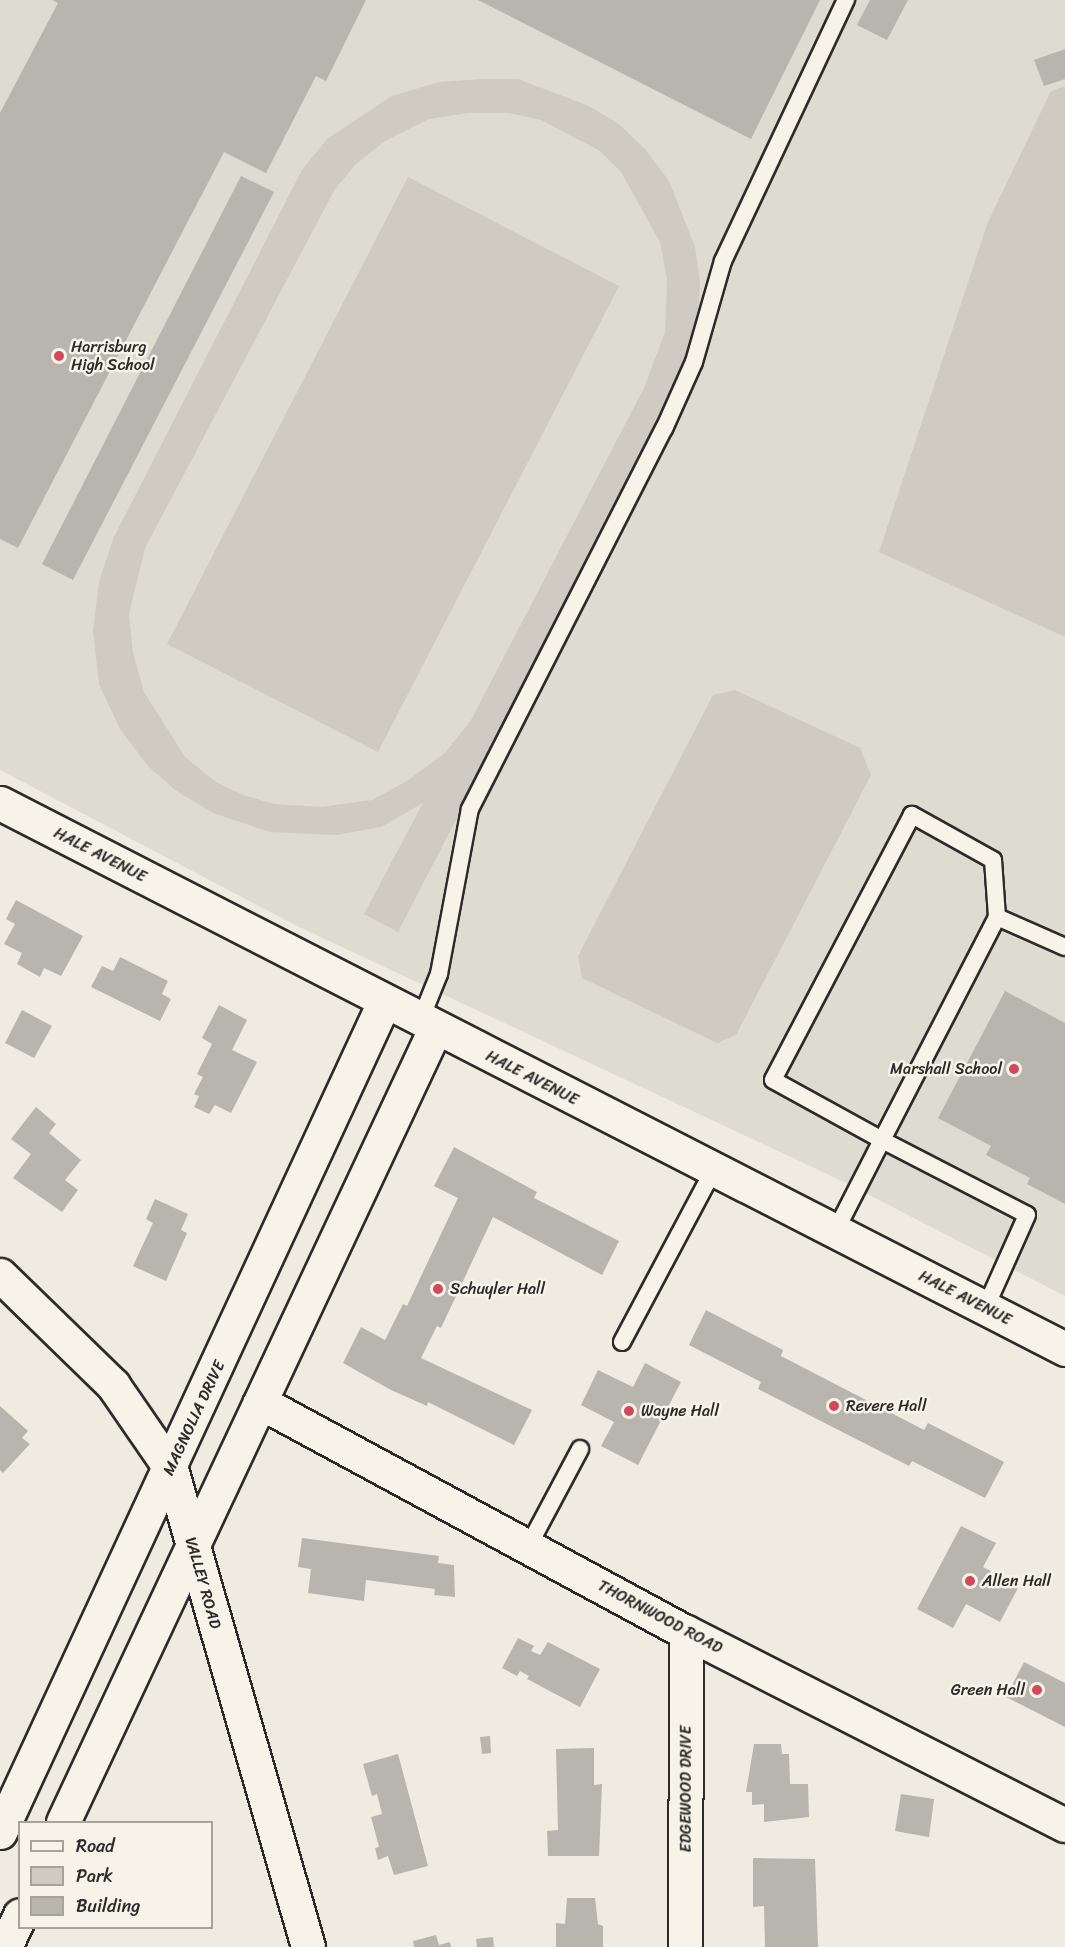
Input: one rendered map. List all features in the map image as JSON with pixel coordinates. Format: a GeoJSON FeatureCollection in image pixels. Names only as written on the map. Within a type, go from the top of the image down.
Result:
{"type":"FeatureCollection","features":[{"type":"Feature","properties":{"kind":"street","name":"HALE AVENUE"},"geometry":{"type":"LineString","coordinates":[[0,803],[428,1025],[1065,1349]]}},
{"type":"Feature","properties":{"kind":"street","name":"MAGNOLIA DRIVE"},"geometry":{"type":"LineString","coordinates":[[0,1832],[171,1469],[384,1002]]}},
{"type":"Feature","properties":{"kind":"street"},"geometry":{"type":"LineString","coordinates":[[63,1821],[260,1402],[428,1025]]}},
{"type":"Feature","properties":{"kind":"street","name":"VALLEY ROAD"},"geometry":{"type":"LineString","coordinates":[[0,1275],[113,1385],[171,1469],[192,1549],[308,1947]]}},
{"type":"Feature","properties":{"kind":"street","name":"THORNWOOD ROAD"},"geometry":{"type":"LineString","coordinates":[[260,1402],[686,1632],[1065,1825]]}},
{"type":"Feature","properties":{"kind":"street","name":"EDGEWOOD DRIVE"},"geometry":{"type":"LineString","coordinates":[[685,1947],[686,1632]]}},
{"type":"Feature","properties":{"kind":"street"},"geometry":{"type":"LineString","coordinates":[[4,1947],[18,1919]]}},
{"type":"Feature","properties":{"kind":"lane"},"geometry":{"type":"LineString","coordinates":[[428,1025],[440,974],[470,809],[664,429],[694,362],[723,261],[846,0]]}},
{"type":"Feature","properties":{"kind":"lane"},"geometry":{"type":"LineString","coordinates":[[835,1232],[882,1140],[996,917],[993,860],[912,815],[773,1080],[882,1140],[1027,1215],[986,1309]]}},
{"type":"Feature","properties":{"kind":"lane"},"geometry":{"type":"LineString","coordinates":[[996,917],[1065,947]]}},
{"type":"Feature","properties":{"kind":"lane"},"geometry":{"type":"LineString","coordinates":[[622,1342],[713,1170]]}},
{"type":"Feature","properties":{"kind":"lane"},"geometry":{"type":"LineString","coordinates":[[528,1547],[580,1449]]}},
{"type":"Feature","properties":{"kind":"shaded area"},"geometry":{"type":"Polygon","coordinates":[[[0,0],[1065,0],[1065,1296],[844,1182],[297,926],[0,770],[0,0]]]}},
{"type":"Feature","properties":{"kind":"green space"},"geometry":{"type":"Polygon","coordinates":[[[518,79],[589,106],[619,124],[645,149],[669,181],[695,247],[700,281],[698,332],[690,367],[398,932],[364,914],[423,803],[381,827],[336,835],[270,832],[213,813],[175,790],[147,765],[120,729],[99,684],[93,631],[99,582],[114,537],[302,170],[327,139],[392,96],[439,82],[518,79]],[[468,113],[429,119],[385,141],[355,165],[335,189],[145,548],[129,614],[133,653],[144,692],[185,757],[216,782],[243,795],[274,804],[321,807],[372,800],[407,781],[445,753],[471,720],[644,388],[665,332],[667,279],[660,242],[621,172],[600,151],[541,120],[509,113],[468,113]]]}},
{"type":"Feature","properties":{"kind":"green space"},"geometry":{"type":"Polygon","coordinates":[[[1065,86],[1065,637],[879,552],[988,222],[1051,91],[1065,86]]]}},
{"type":"Feature","properties":{"kind":"green space"},"geometry":{"type":"Polygon","coordinates":[[[408,177],[619,286],[378,752],[167,644],[408,177]]]}},
{"type":"Feature","properties":{"kind":"green space"},"geometry":{"type":"Polygon","coordinates":[[[735,690],[860,748],[871,775],[736,1035],[717,1043],[582,978],[578,956],[713,695],[735,690]]]}},
{"type":"Feature","properties":{"kind":"building","name":"Harrisburg High School"},"geometry":{"type":"Polygon","coordinates":[[[52,0],[366,0],[326,81],[316,76],[266,173],[224,152],[18,548],[0,539],[0,113],[58,3],[52,0]]]}},
{"type":"Feature","properties":{"kind":"building"},"geometry":{"type":"Polygon","coordinates":[[[478,0],[820,0],[751,139],[478,0]]]}},
{"type":"Feature","properties":{"kind":"building"},"geometry":{"type":"Polygon","coordinates":[[[870,0],[908,0],[887,40],[857,25],[870,0]]]}},
{"type":"Feature","properties":{"kind":"building"},"geometry":{"type":"Polygon","coordinates":[[[1065,49],[1065,79],[1044,86],[1034,60],[1065,49]]]}},
{"type":"Feature","properties":{"kind":"building"},"geometry":{"type":"Polygon","coordinates":[[[241,176],[274,192],[73,580],[42,564],[241,176]]]}},
{"type":"Feature","properties":{"kind":"building"},"geometry":{"type":"Polygon","coordinates":[[[16,900],[83,936],[61,976],[44,968],[40,977],[17,964],[22,953],[4,944],[15,924],[6,919],[16,900]]]}},
{"type":"Feature","properties":{"kind":"building"},"geometry":{"type":"Polygon","coordinates":[[[120,957],[168,981],[162,994],[171,999],[160,1021],[91,987],[102,966],[113,971],[120,957]]]}},
{"type":"Feature","properties":{"kind":"building","name":"Marshall School"},"geometry":{"type":"Polygon","coordinates":[[[1005,991],[1065,1023],[1065,1204],[1027,1184],[1030,1178],[986,1155],[991,1146],[938,1118],[1005,991]]]}},
{"type":"Feature","properties":{"kind":"building"},"geometry":{"type":"Polygon","coordinates":[[[219,1005],[247,1020],[232,1050],[257,1062],[231,1113],[215,1105],[209,1114],[194,1107],[199,1096],[194,1094],[203,1077],[197,1074],[212,1044],[202,1038],[219,1005]]]}},
{"type":"Feature","properties":{"kind":"building"},"geometry":{"type":"Polygon","coordinates":[[[22,1010],[52,1026],[34,1058],[5,1043],[22,1010]]]}},
{"type":"Feature","properties":{"kind":"building"},"geometry":{"type":"Polygon","coordinates":[[[36,1107],[56,1124],[49,1133],[81,1160],[65,1180],[78,1190],[62,1212],[13,1178],[31,1154],[11,1139],[36,1107]]]}},
{"type":"Feature","properties":{"kind":"building","name":"Schuyler Hall"},"geometry":{"type":"Polygon","coordinates":[[[454,1147],[537,1192],[534,1198],[619,1241],[602,1275],[493,1217],[441,1328],[437,1326],[421,1358],[532,1410],[514,1445],[428,1402],[427,1406],[391,1390],[343,1363],[361,1327],[385,1340],[403,1304],[407,1306],[458,1198],[434,1186],[454,1147]]]}},
{"type":"Feature","properties":{"kind":"building"},"geometry":{"type":"Polygon","coordinates":[[[155,1199],[188,1214],[181,1230],[187,1233],[166,1281],[133,1266],[153,1223],[146,1219],[155,1199]]]}},
{"type":"Feature","properties":{"kind":"building","name":"Revere Hall"},"geometry":{"type":"Polygon","coordinates":[[[706,1310],[783,1350],[781,1356],[924,1430],[928,1423],[1004,1462],[985,1498],[912,1461],[909,1466],[758,1389],[761,1382],[689,1345],[706,1310]]]}},
{"type":"Feature","properties":{"kind":"building","name":"Wayne Hall"},"geometry":{"type":"Polygon","coordinates":[[[645,1363],[681,1382],[638,1465],[601,1446],[614,1422],[581,1405],[598,1370],[633,1387],[645,1363]]]}},
{"type":"Feature","properties":{"kind":"building"},"geometry":{"type":"Polygon","coordinates":[[[0,1406],[28,1431],[22,1438],[30,1444],[3,1473],[0,1470],[0,1406]]]}},
{"type":"Feature","properties":{"kind":"building","name":"Allen Hall"},"geometry":{"type":"Polygon","coordinates":[[[961,1526],[996,1543],[983,1567],[1019,1586],[1000,1622],[966,1604],[953,1628],[917,1609],[961,1526]]]}},
{"type":"Feature","properties":{"kind":"building"},"geometry":{"type":"Polygon","coordinates":[[[302,1538],[439,1556],[438,1563],[454,1565],[455,1597],[434,1595],[435,1589],[366,1580],[364,1601],[308,1593],[311,1569],[298,1567],[302,1538]]]}},
{"type":"Feature","properties":{"kind":"building"},"geometry":{"type":"Polygon","coordinates":[[[518,1638],[534,1646],[531,1651],[540,1655],[548,1642],[600,1669],[580,1707],[527,1679],[529,1676],[520,1671],[517,1676],[502,1668],[518,1638]]]}},
{"type":"Feature","properties":{"kind":"building","name":"Green Hall"},"geometry":{"type":"Polygon","coordinates":[[[1024,1662],[1065,1683],[1065,1727],[1006,1697],[1024,1662]]]}},
{"type":"Feature","properties":{"kind":"building"},"geometry":{"type":"Polygon","coordinates":[[[490,1736],[491,1753],[482,1754],[480,1737],[490,1736]]]}},
{"type":"Feature","properties":{"kind":"building"},"geometry":{"type":"Polygon","coordinates":[[[754,1744],[781,1744],[782,1754],[789,1754],[790,1784],[808,1784],[809,1817],[764,1822],[764,1804],[752,1805],[752,1792],[746,1792],[754,1744]]]}},
{"type":"Feature","properties":{"kind":"building"},"geometry":{"type":"Polygon","coordinates":[[[594,1748],[594,1785],[602,1784],[599,1856],[548,1856],[547,1831],[558,1830],[556,1749],[594,1748]]]}},
{"type":"Feature","properties":{"kind":"building"},"geometry":{"type":"Polygon","coordinates":[[[398,1754],[428,1866],[394,1875],[388,1856],[378,1860],[375,1848],[379,1847],[371,1817],[382,1814],[377,1794],[372,1796],[363,1764],[398,1754]]]}},
{"type":"Feature","properties":{"kind":"building"},"geometry":{"type":"Polygon","coordinates":[[[901,1794],[934,1799],[929,1837],[895,1831],[901,1794]]]}},
{"type":"Feature","properties":{"kind":"building"},"geometry":{"type":"Polygon","coordinates":[[[753,1858],[815,1859],[818,1947],[765,1947],[764,1906],[753,1907],[753,1858]]]}},
{"type":"Feature","properties":{"kind":"building"},"geometry":{"type":"Polygon","coordinates":[[[567,1898],[595,1898],[598,1924],[603,1926],[603,1947],[556,1947],[556,1923],[565,1924],[567,1898]]]}},
{"type":"Feature","properties":{"kind":"building"},"geometry":{"type":"Polygon","coordinates":[[[436,1935],[439,1945],[450,1942],[451,1947],[414,1947],[413,1941],[436,1935]]]}},
{"type":"Feature","properties":{"kind":"building"},"geometry":{"type":"Polygon","coordinates":[[[493,1937],[494,1947],[477,1947],[476,1939],[493,1937]]]}},
{"type":"Feature","properties":{"kind":"place","name":"Harrisburg High School"},"geometry":{"type":"Point","coordinates":[59,356]}},
{"type":"Feature","properties":{"kind":"place","name":"Marshall School"},"geometry":{"type":"Point","coordinates":[1014,1069]}},
{"type":"Feature","properties":{"kind":"place","name":"Schuyler Hall"},"geometry":{"type":"Point","coordinates":[438,1289]}},
{"type":"Feature","properties":{"kind":"place","name":"Revere Hall"},"geometry":{"type":"Point","coordinates":[834,1406]}},
{"type":"Feature","properties":{"kind":"place","name":"Wayne Hall"},"geometry":{"type":"Point","coordinates":[629,1411]}},
{"type":"Feature","properties":{"kind":"place","name":"Allen Hall"},"geometry":{"type":"Point","coordinates":[970,1581]}},
{"type":"Feature","properties":{"kind":"place","name":"Green Hall"},"geometry":{"type":"Point","coordinates":[1037,1690]}}]}
